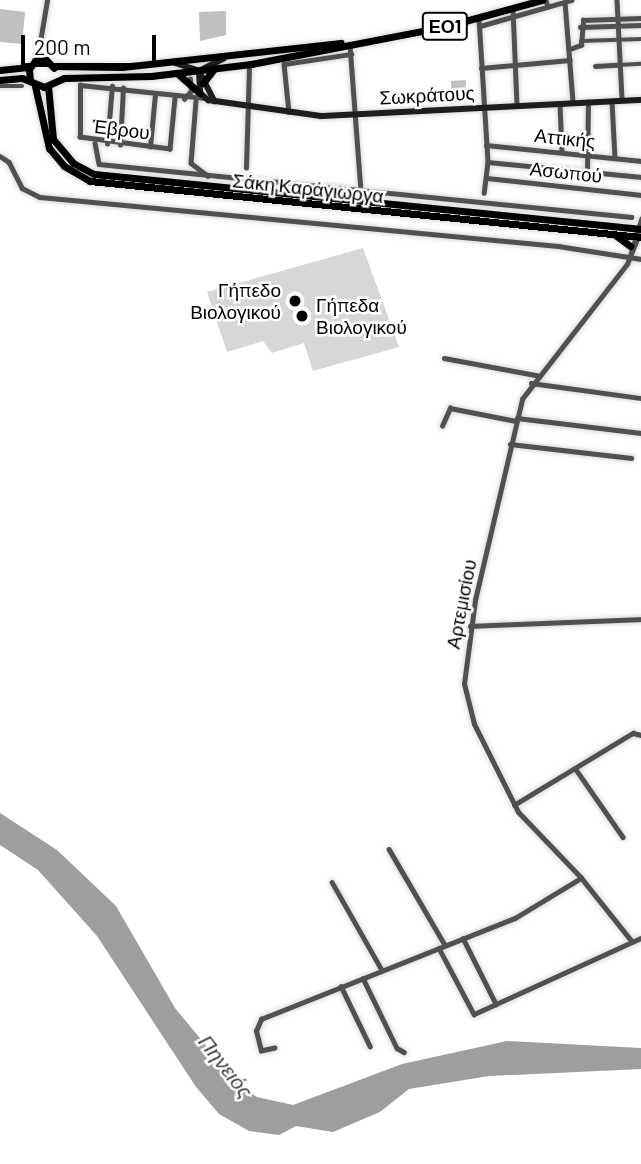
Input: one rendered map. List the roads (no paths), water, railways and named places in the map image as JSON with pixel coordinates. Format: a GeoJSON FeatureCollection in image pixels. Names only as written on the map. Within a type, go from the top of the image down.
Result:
{"type":"FeatureCollection","features":[{"type":"Feature","properties":{"kind":"main road","name":"ΕΟ1"},"geometry":{"type":"LineString","coordinates":[[54,66],[175,63],[348,44],[479,22],[514,13],[544,0]]}},
{"type":"Feature","properties":{"kind":"main road","name":"ΕΟ1"},"geometry":{"type":"LineString","coordinates":[[0,80],[51,84],[178,74],[283,61],[348,44]]}},
{"type":"Feature","properties":{"kind":"main road"},"geometry":{"type":"LineString","coordinates":[[175,63],[199,71],[224,58]]}},
{"type":"Feature","properties":{"kind":"main road"},"geometry":{"type":"LineString","coordinates":[[0,70],[30,67],[41,60],[54,66]]}},
{"type":"Feature","properties":{"kind":"main road","name":"Σάκη Καράγιωργα"},"geometry":{"type":"LineString","coordinates":[[54,66],[51,84],[54,139],[74,163],[94,174],[638,233]]}},
{"type":"Feature","properties":{"kind":"main road","name":"Σάκη Καράγιωργα"},"geometry":{"type":"LineString","coordinates":[[30,67],[50,148],[64,166],[90,181],[611,233],[638,233]]}},
{"type":"Feature","properties":{"kind":"main road"},"geometry":{"type":"LineString","coordinates":[[203,83],[215,69]]}},
{"type":"Feature","properties":{"kind":"main road"},"geometry":{"type":"LineString","coordinates":[[199,71],[215,102]]}},
{"type":"Feature","properties":{"kind":"main road"},"geometry":{"type":"LineString","coordinates":[[199,71],[200,97]]}},
{"type":"Feature","properties":{"kind":"main road"},"geometry":{"type":"LineString","coordinates":[[178,74],[190,79],[200,97]]}},
{"type":"Feature","properties":{"kind":"main road","name":"Σωκράτους"},"geometry":{"type":"LineString","coordinates":[[200,97],[215,102],[289,112],[355,116],[573,101],[641,100]]}},
{"type":"Feature","properties":{"kind":"main road"},"geometry":{"type":"LineString","coordinates":[[611,233],[630,246]]}},
{"type":"Feature","properties":{"kind":"street"},"geometry":{"type":"LineString","coordinates":[[41,60],[47,0]]}},
{"type":"Feature","properties":{"kind":"street"},"geometry":{"type":"LineString","coordinates":[[544,0],[548,7]]}},
{"type":"Feature","properties":{"kind":"street"},"geometry":{"type":"LineString","coordinates":[[617,0],[617,65],[622,100]]}},
{"type":"Feature","properties":{"kind":"street"},"geometry":{"type":"LineString","coordinates":[[517,105],[514,13],[568,1],[573,101]]}},
{"type":"Feature","properties":{"kind":"street"},"geometry":{"type":"LineString","coordinates":[[582,41],[582,20],[641,18]]}},
{"type":"Feature","properties":{"kind":"street"},"geometry":{"type":"LineString","coordinates":[[479,22],[488,162],[484,193]]}},
{"type":"Feature","properties":{"kind":"street"},"geometry":{"type":"LineString","coordinates":[[580,27],[641,25]]}},
{"type":"Feature","properties":{"kind":"street"},"geometry":{"type":"LineString","coordinates":[[569,49],[582,41],[641,39]]}},
{"type":"Feature","properties":{"kind":"street"},"geometry":{"type":"LineString","coordinates":[[348,44],[351,54],[361,190]]}},
{"type":"Feature","properties":{"kind":"street"},"geometry":{"type":"LineString","coordinates":[[289,112],[283,61],[351,54]]}},
{"type":"Feature","properties":{"kind":"street"},"geometry":{"type":"LineString","coordinates":[[481,68],[570,60]]}},
{"type":"Feature","properties":{"kind":"street"},"geometry":{"type":"LineString","coordinates":[[246,168],[250,107],[249,64]]}},
{"type":"Feature","properties":{"kind":"street"},"geometry":{"type":"LineString","coordinates":[[595,66],[641,64]]}},
{"type":"Feature","properties":{"kind":"street"},"geometry":{"type":"LineString","coordinates":[[184,99],[191,91],[190,79]]}},
{"type":"Feature","properties":{"kind":"street","name":"Έβρου"},"geometry":{"type":"LineString","coordinates":[[112,85],[79,85],[80,136],[95,143],[170,149],[175,97]]}},
{"type":"Feature","properties":{"kind":"street"},"geometry":{"type":"LineString","coordinates":[[107,144],[112,85],[184,99],[200,97],[191,163],[208,176]]}},
{"type":"Feature","properties":{"kind":"street"},"geometry":{"type":"LineString","coordinates":[[0,86],[22,86]]}},
{"type":"Feature","properties":{"kind":"street"},"geometry":{"type":"LineString","coordinates":[[120,145],[123,88]]}},
{"type":"Feature","properties":{"kind":"street"},"geometry":{"type":"LineString","coordinates":[[149,147],[155,94]]}},
{"type":"Feature","properties":{"kind":"street"},"geometry":{"type":"LineString","coordinates":[[612,100],[615,158]]}},
{"type":"Feature","properties":{"kind":"street"},"geometry":{"type":"LineString","coordinates":[[587,171],[588,101]]}},
{"type":"Feature","properties":{"kind":"street"},"geometry":{"type":"LineString","coordinates":[[560,102],[562,152]]}},
{"type":"Feature","properties":{"kind":"street"},"geometry":{"type":"LineString","coordinates":[[95,143],[99,164],[631,217]]}},
{"type":"Feature","properties":{"kind":"street","name":"Αττικής"},"geometry":{"type":"LineString","coordinates":[[486,145],[641,161]]}},
{"type":"Feature","properties":{"kind":"street"},"geometry":{"type":"LineString","coordinates":[[0,156],[9,162],[22,188],[40,197],[641,259]]}},
{"type":"Feature","properties":{"kind":"street"},"geometry":{"type":"LineString","coordinates":[[488,162],[641,177]]}},
{"type":"Feature","properties":{"kind":"street","name":"Ασωπού"},"geometry":{"type":"LineString","coordinates":[[487,178],[641,195]]}},
{"type":"Feature","properties":{"kind":"street"},"geometry":{"type":"LineString","coordinates":[[630,257],[630,246],[638,233],[641,219]]}},
{"type":"Feature","properties":{"kind":"street","name":"Αρτεμισίου"},"geometry":{"type":"LineString","coordinates":[[632,942],[581,878],[514,805],[465,699],[470,626],[510,444],[530,383],[630,257],[638,233]]}},
{"type":"Feature","properties":{"kind":"street"},"geometry":{"type":"LineString","coordinates":[[444,358],[536,376]]}},
{"type":"Feature","properties":{"kind":"street"},"geometry":{"type":"LineString","coordinates":[[530,383],[641,398]]}},
{"type":"Feature","properties":{"kind":"street"},"geometry":{"type":"LineString","coordinates":[[442,426],[450,408],[517,419],[641,433]]}},
{"type":"Feature","properties":{"kind":"street"},"geometry":{"type":"LineString","coordinates":[[510,444],[631,458]]}},
{"type":"Feature","properties":{"kind":"street"},"geometry":{"type":"LineString","coordinates":[[470,626],[641,619]]}},
{"type":"Feature","properties":{"kind":"street"},"geometry":{"type":"LineString","coordinates":[[514,805],[575,768],[640,734]]}},
{"type":"Feature","properties":{"kind":"street"},"geometry":{"type":"LineString","coordinates":[[575,768],[623,837]]}},
{"type":"Feature","properties":{"kind":"street"},"geometry":{"type":"LineString","coordinates":[[389,849],[442,946],[471,1012],[496,1004],[641,938]]}},
{"type":"Feature","properties":{"kind":"street"},"geometry":{"type":"LineString","coordinates":[[275,1048],[261,1051],[256,1031],[261,1019],[525,914],[581,878]]}},
{"type":"Feature","properties":{"kind":"street"},"geometry":{"type":"LineString","coordinates":[[332,882],[382,970]]}},
{"type":"Feature","properties":{"kind":"street"},"geometry":{"type":"LineString","coordinates":[[463,939],[496,1004]]}},
{"type":"Feature","properties":{"kind":"street"},"geometry":{"type":"LineString","coordinates":[[363,978],[397,1048],[404,1052]]}},
{"type":"Feature","properties":{"kind":"street"},"geometry":{"type":"LineString","coordinates":[[341,986],[370,1046]]}},
{"type":"Feature","properties":{"kind":"place","name":"Γήπεδο Βιολογικού"},"geometry":{"type":"Point","coordinates":[295,301]}},
{"type":"Feature","properties":{"kind":"place","name":"Γήπεδα Βιολογικού"},"geometry":{"type":"Point","coordinates":[302,316]}},
{"type":"Feature","properties":{"kind":"water label","name":"Πηνειός"},"geometry":{"type":"Point","coordinates":[226,1066]}}]}
